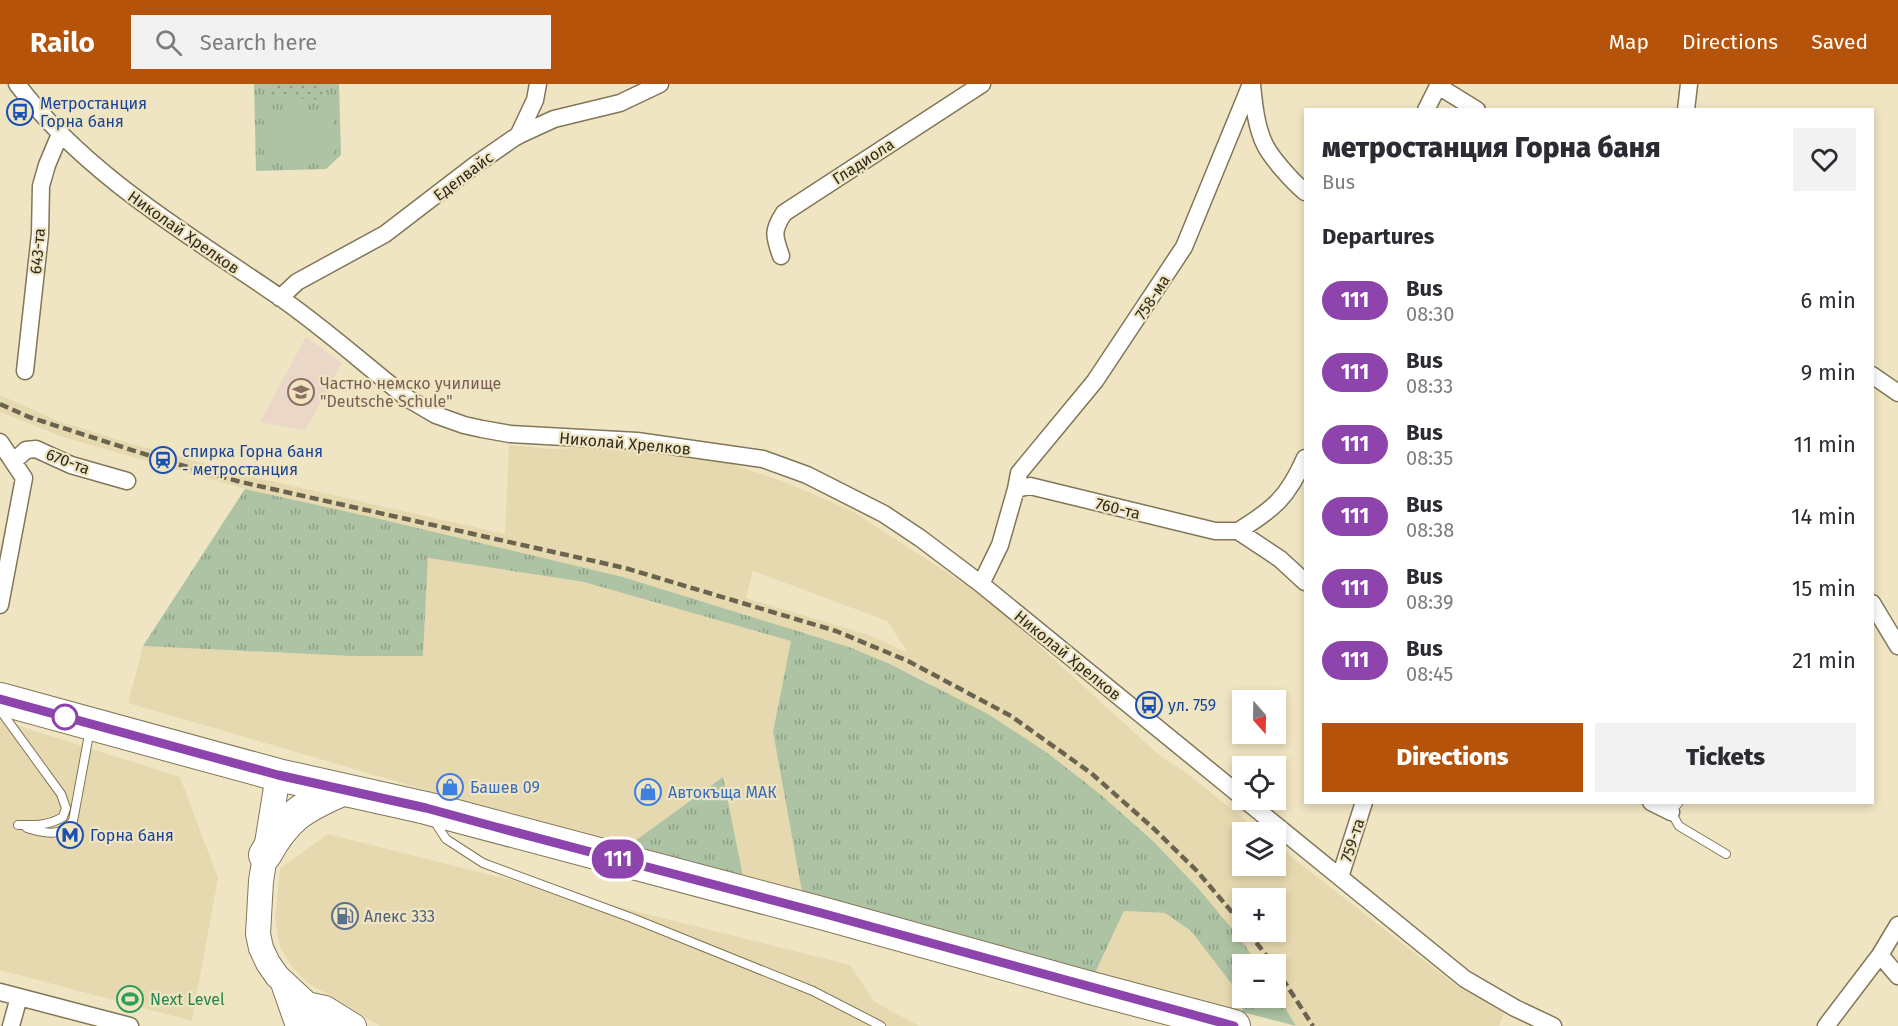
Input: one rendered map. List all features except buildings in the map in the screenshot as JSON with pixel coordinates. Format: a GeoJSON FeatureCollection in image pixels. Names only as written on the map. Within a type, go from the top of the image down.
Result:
{"type":"FeatureCollection","features":[{"type":"Feature","properties":{"kind":"highway"},"geometry":{"type":"LineString","coordinates":[[0,699],[278,775],[426,808],[1234,1026]]}},
{"type":"Feature","properties":{"kind":"highway"},"geometry":{"type":"LineString","coordinates":[[265,855],[277,834],[290,819],[310,805],[342,790]]}},
{"type":"Feature","properties":{"kind":"street","name":"Николай Хрелков"},"geometry":{"type":"LineString","coordinates":[[17,84],[36,109],[60,134],[124,189],[189,237],[280,298],[407,398],[449,420],[482,429],[510,434],[637,441],[763,459],[807,475],[884,514],[920,538],[981,584],[1232,789]]}},
{"type":"Feature","properties":{"kind":"street"},"geometry":{"type":"LineString","coordinates":[[518,136],[536,100],[538,84]]}},
{"type":"Feature","properties":{"kind":"street","name":"Еделвайс"},"geometry":{"type":"LineString","coordinates":[[280,298],[303,278],[386,234],[475,165],[518,136],[554,119],[620,103],[660,84]]}},
{"type":"Feature","properties":{"kind":"street","name":"Гладиола"},"geometry":{"type":"LineString","coordinates":[[781,256],[774,238],[776,225],[784,213],[982,84]]}},
{"type":"Feature","properties":{"kind":"street"},"geometry":{"type":"LineString","coordinates":[[1251,84],[1265,145],[1294,183],[1304,191]]}},
{"type":"Feature","properties":{"kind":"street","name":"758-ма"},"geometry":{"type":"LineString","coordinates":[[1016,489],[1019,473],[1095,381],[1184,247],[1251,84]]}},
{"type":"Feature","properties":{"kind":"street"},"geometry":{"type":"LineString","coordinates":[[1686,108],[1689,84]]}},
{"type":"Feature","properties":{"kind":"street"},"geometry":{"type":"LineString","coordinates":[[1427,108],[1438,85],[1474,108]]}},
{"type":"Feature","properties":{"kind":"street","name":"643-та"},"geometry":{"type":"LineString","coordinates":[[25,371],[39,234],[41,186],[60,134]]}},
{"type":"Feature","properties":{"kind":"street"},"geometry":{"type":"LineString","coordinates":[[1874,376],[1898,393]]}},
{"type":"Feature","properties":{"kind":"street"},"geometry":{"type":"LineString","coordinates":[[0,442],[24,478],[0,604]]}},
{"type":"Feature","properties":{"kind":"street","name":"670-та"},"geometry":{"type":"LineString","coordinates":[[13,462],[26,450],[36,449],[70,465],[128,481]]}},
{"type":"Feature","properties":{"kind":"street"},"geometry":{"type":"LineString","coordinates":[[1304,460],[1294,482],[1269,512],[1238,531],[1280,559],[1304,581]]}},
{"type":"Feature","properties":{"kind":"street","name":"760-та"},"geometry":{"type":"LineString","coordinates":[[1016,489],[1030,486],[1215,531],[1238,531]]}},
{"type":"Feature","properties":{"kind":"street"},"geometry":{"type":"LineString","coordinates":[[981,584],[1000,545],[1016,489]]}},
{"type":"Feature","properties":{"kind":"street"},"geometry":{"type":"LineString","coordinates":[[1874,606],[1898,646]]}},
{"type":"Feature","properties":{"kind":"street"},"geometry":{"type":"LineString","coordinates":[[278,775],[265,855],[258,934],[268,963],[302,1015],[317,1020],[325,1026]]}},
{"type":"Feature","properties":{"kind":"street","name":"759-та"},"geometry":{"type":"LineString","coordinates":[[1340,877],[1363,804]]}},
{"type":"Feature","properties":{"kind":"street","name":"Николай Хрелков"},"geometry":{"type":"LineString","coordinates":[[1258,810],[1465,979],[1515,1008],[1553,1026]]}},
{"type":"Feature","properties":{"kind":"street"},"geometry":{"type":"LineString","coordinates":[[1826,1026],[1880,954],[1898,925]]}},
{"type":"Feature","properties":{"kind":"street"},"geometry":{"type":"LineString","coordinates":[[1880,954],[1898,976]]}},
{"type":"Feature","properties":{"kind":"street"},"geometry":{"type":"LineString","coordinates":[[0,992],[130,1026]]}},
{"type":"Feature","properties":{"kind":"street"},"geometry":{"type":"LineString","coordinates":[[11,1026],[19,997]]}},
{"type":"Feature","properties":{"kind":"street"},"geometry":{"type":"LineString","coordinates":[[302,1015],[325,1008],[354,1026]]}},
{"type":"Feature","properties":{"kind":"lane"},"geometry":{"type":"LineString","coordinates":[[0,710],[61,794],[66,808],[63,817],[44,825],[18,825],[48,834],[63,831],[73,822],[91,724]]}},
{"type":"Feature","properties":{"kind":"lane"},"geometry":{"type":"LineString","coordinates":[[1675,807],[1679,826],[1726,854]]}},
{"type":"Feature","properties":{"kind":"lane"},"geometry":{"type":"LineString","coordinates":[[426,808],[446,839],[483,863],[632,918],[813,991],[877,1025]]}},
{"type":"Feature","properties":{"kind":"shaded area","name":"Частно немско училище \"Deutsche Schule\""},"geometry":{"type":"Polygon","coordinates":[[[306,337],[342,363],[305,431],[260,422],[306,337]]]}},
{"type":"Feature","properties":{"kind":"shaded area"},"geometry":{"type":"Polygon","coordinates":[[[0,395],[58,421],[249,476],[505,534],[509,445],[551,449],[605,447],[715,459],[785,482],[852,511],[988,599],[1160,756],[1184,771],[1248,822],[1232,822],[1232,876],[1286,876],[1286,853],[1457,986],[1504,1013],[1499,1026],[1296,1026],[1285,1008],[1286,954],[1251,954],[1242,942],[1286,942],[1286,888],[1232,888],[1232,930],[1198,888],[1153,841],[1100,794],[925,681],[849,647],[623,577],[245,489],[63,437],[0,412],[0,395]],[[753,571],[746,598],[869,635],[908,653],[887,621],[753,571]]]}},
{"type":"Feature","properties":{"kind":"shaded area"},"geometry":{"type":"Polygon","coordinates":[[[428,558],[584,582],[792,641],[773,732],[802,892],[743,876],[723,778],[628,846],[560,829],[128,703],[143,646],[350,656],[423,656],[428,558]]]}},
{"type":"Feature","properties":{"kind":"shaded area"},"geometry":{"type":"Polygon","coordinates":[[[0,720],[180,777],[218,878],[192,1021],[0,970],[0,720]]]}},
{"type":"Feature","properties":{"kind":"shaded area"},"geometry":{"type":"Polygon","coordinates":[[[328,834],[850,965],[875,1002],[919,1026],[380,1026],[308,983],[292,967],[280,947],[275,919],[280,868],[328,834]]]}},
{"type":"Feature","properties":{"kind":"shaded area"},"geometry":{"type":"Polygon","coordinates":[[[1124,911],[1165,913],[1191,931],[1232,984],[1232,1008],[1243,1008],[1242,1012],[1095,973],[1124,911]]]}},
{"type":"Feature","properties":{"kind":"green space"},"geometry":{"type":"Polygon","coordinates":[[[254,84],[339,84],[341,155],[326,169],[256,171],[254,84]]]}},
{"type":"Feature","properties":{"kind":"green space"},"geometry":{"type":"Polygon","coordinates":[[[271,84],[326,84],[325,100],[270,97],[271,84]]]}},
{"type":"Feature","properties":{"kind":"green space"},"geometry":{"type":"Polygon","coordinates":[[[333,115],[333,155],[264,155],[264,116],[333,115]]]}},
{"type":"Feature","properties":{"kind":"green space"},"geometry":{"type":"Polygon","coordinates":[[[245,489],[623,577],[849,647],[890,664],[988,714],[1046,752],[1100,794],[1153,841],[1198,888],[1232,929],[1232,942],[1243,942],[1251,954],[1232,954],[1232,984],[1191,931],[1165,913],[1124,911],[1095,973],[802,892],[773,732],[791,641],[584,582],[428,558],[423,656],[350,656],[143,646],[245,489]]]}},
{"type":"Feature","properties":{"kind":"green space"},"geometry":{"type":"Polygon","coordinates":[[[723,777],[743,876],[628,846],[723,777]]]}},
{"type":"Feature","properties":{"kind":"green space"},"geometry":{"type":"Polygon","coordinates":[[[1243,1008],[1285,1008],[1296,1026],[1242,1012],[1243,1008]]]}},
{"type":"Feature","properties":{"kind":"railway"},"geometry":{"type":"LineString","coordinates":[[0,404],[29,417],[163,460],[241,482],[625,568],[836,631],[908,661],[1011,716],[1091,773],[1152,827],[1197,871],[1232,912]]}},
{"type":"Feature","properties":{"kind":"railway"},"geometry":{"type":"LineString","coordinates":[[1256,942],[1265,954]]}},
{"type":"Feature","properties":{"kind":"railway"},"geometry":{"type":"LineString","coordinates":[[1286,984],[1313,1026]]}},
{"type":"Feature","properties":{"kind":"bus line","name":"111"},"geometry":{"type":"LineString","coordinates":[[0,699],[278,775],[426,808],[1234,1026]]}},
{"type":"Feature","properties":{"kind":"place","name":"Метростанция Горна баня"},"geometry":{"type":"Point","coordinates":[20,112]}},
{"type":"Feature","properties":{"kind":"place","name":"Частно немско училище \"Deutsche Schule\""},"geometry":{"type":"Point","coordinates":[301,392]}},
{"type":"Feature","properties":{"kind":"place","name":"спирка Горна баня - метростанция"},"geometry":{"type":"Point","coordinates":[163,460]}},
{"type":"Feature","properties":{"kind":"place","name":"ул. 759"},"geometry":{"type":"Point","coordinates":[1149,705]}},
{"type":"Feature","properties":{"kind":"place","name":"Башев 09"},"geometry":{"type":"Point","coordinates":[450,787]}},
{"type":"Feature","properties":{"kind":"place","name":"Автокъща МАК"},"geometry":{"type":"Point","coordinates":[648,792]}},
{"type":"Feature","properties":{"kind":"place","name":"Горна баня"},"geometry":{"type":"Point","coordinates":[70,835]}},
{"type":"Feature","properties":{"kind":"place","name":"Алекс 333"},"geometry":{"type":"Point","coordinates":[345,916]}},
{"type":"Feature","properties":{"kind":"place","name":"Next Level"},"geometry":{"type":"Point","coordinates":[130,999]}}]}
